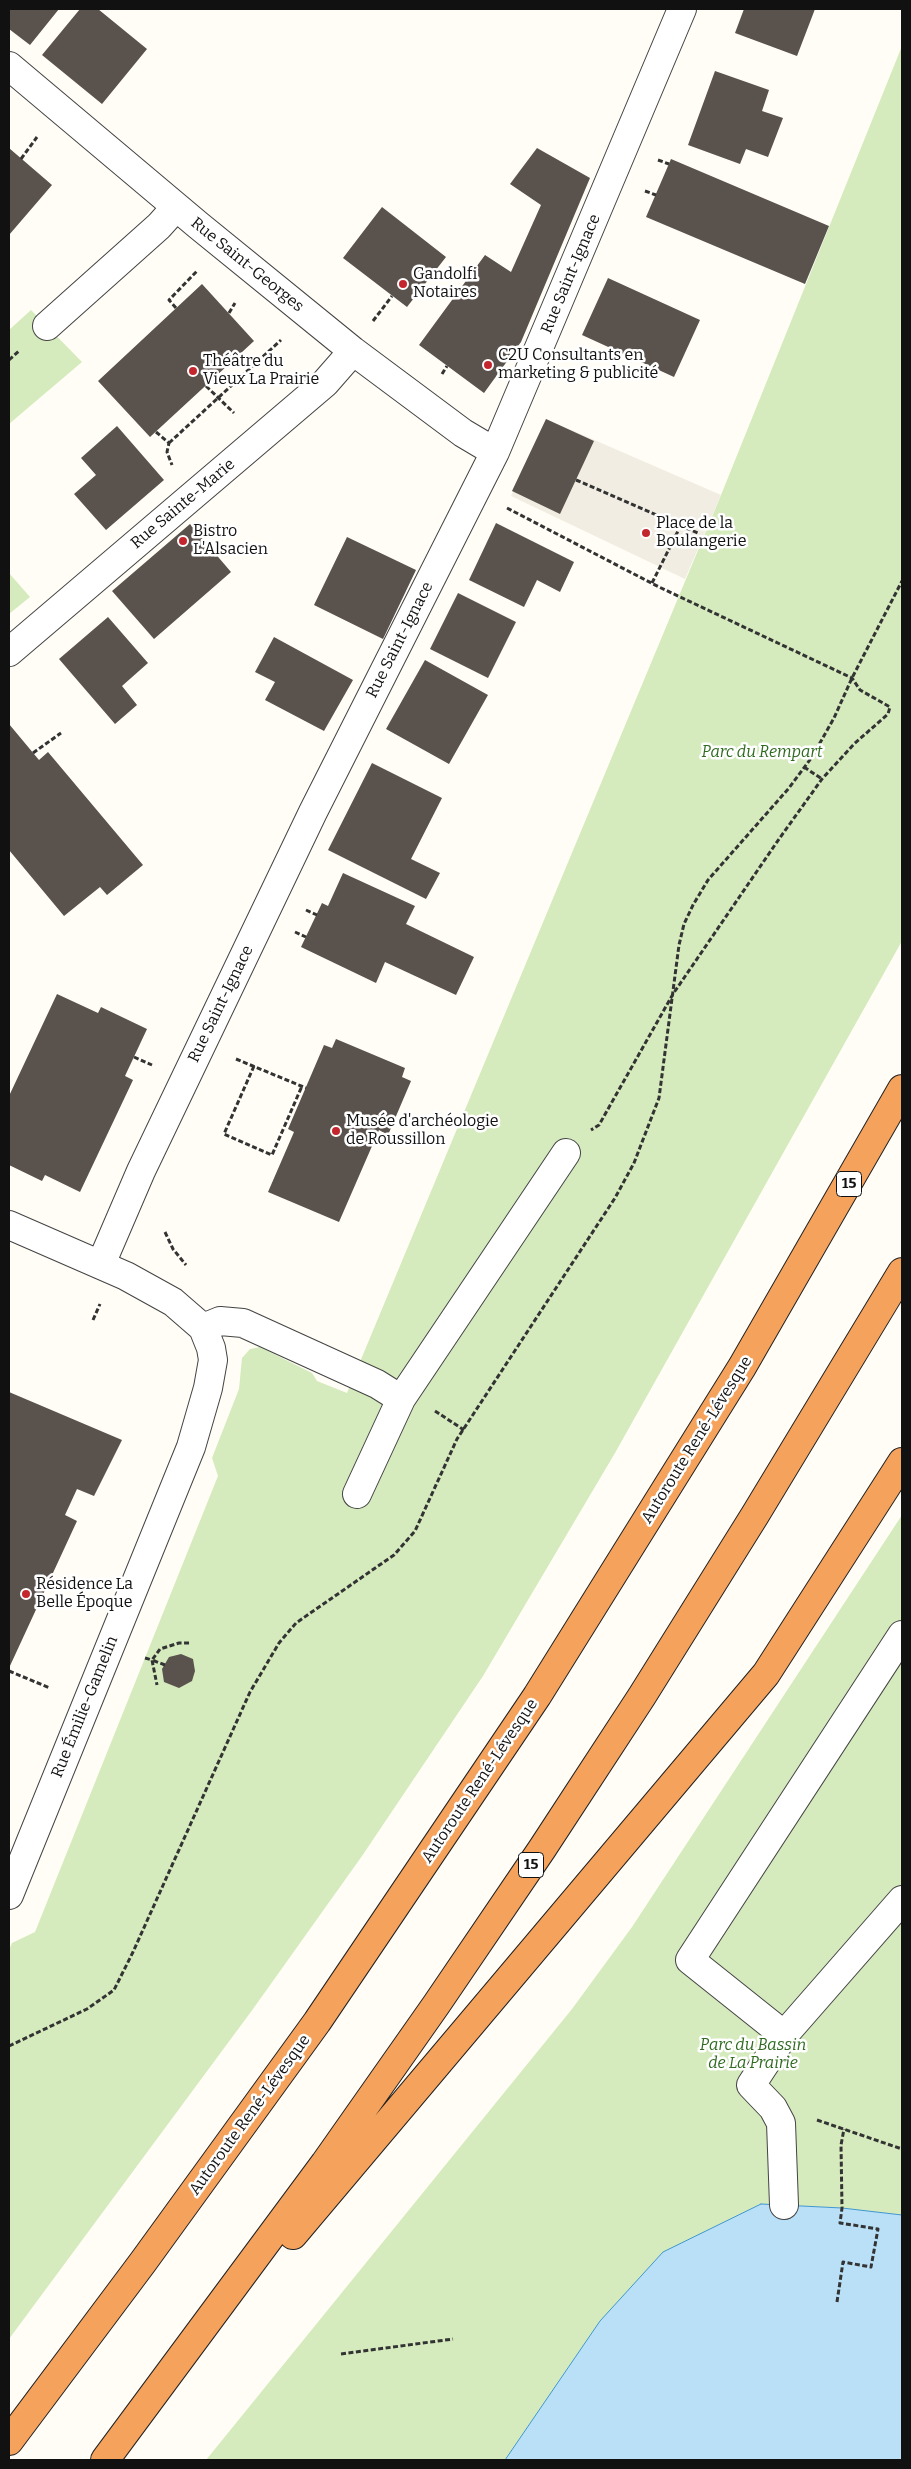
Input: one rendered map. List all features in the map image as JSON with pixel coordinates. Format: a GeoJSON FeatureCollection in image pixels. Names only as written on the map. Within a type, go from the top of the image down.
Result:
{"type":"FeatureCollection","features":[{"type":"Feature","properties":{"kind":"highway","name":"Autoroute René-Lévesque"},"geometry":{"type":"LineString","coordinates":[[9,2442],[312,2029],[538,1696],[742,1367],[902,1089]]}},
{"type":"Feature","properties":{"kind":"highway","name":"15"},"geometry":{"type":"LineString","coordinates":[[105,2460],[325,2163],[436,2006],[542,1849],[637,1704],[736,1546],[902,1272]]}},
{"type":"Feature","properties":{"kind":"highway"},"geometry":{"type":"LineString","coordinates":[[125,2435],[766,1674],[902,1462]]}},
{"type":"Feature","properties":{"kind":"street","name":"Rue Saint-Ignace"},"geometry":{"type":"LineString","coordinates":[[101,1264],[141,1171],[309,821],[495,452],[682,9]]}},
{"type":"Feature","properties":{"kind":"street","name":"Rue Saint-Georges"},"geometry":{"type":"LineString","coordinates":[[9,66],[176,207],[352,351],[464,433],[495,452]]}},
{"type":"Feature","properties":{"kind":"street"},"geometry":{"type":"LineString","coordinates":[[47,326],[159,226],[176,207]]}},
{"type":"Feature","properties":{"kind":"street","name":"Rue Sainte-Marie"},"geometry":{"type":"LineString","coordinates":[[9,652],[332,376],[352,351]]}},
{"type":"Feature","properties":{"kind":"street"},"geometry":{"type":"LineString","coordinates":[[357,1494],[401,1399],[566,1153]]}},
{"type":"Feature","properties":{"kind":"street"},"geometry":{"type":"LineString","coordinates":[[9,1225],[101,1264],[155,1290],[185,1312],[207,1338],[220,1321],[243,1323],[377,1384],[401,1399]]}},
{"type":"Feature","properties":{"kind":"street","name":"Rue Émilie-Gamelin"},"geometry":{"type":"LineString","coordinates":[[9,1895],[191,1447],[208,1388],[213,1360],[207,1338]]}},
{"type":"Feature","properties":{"kind":"street"},"geometry":{"type":"LineString","coordinates":[[784,2035],[690,1960],[902,1635]]}},
{"type":"Feature","properties":{"kind":"street"},"geometry":{"type":"LineString","coordinates":[[784,2205],[781,2123],[773,2108],[751,2085],[784,2035],[902,1900]]}},
{"type":"Feature","properties":{"kind":"path"},"geometry":{"type":"LineString","coordinates":[[21,158],[40,133]]}},
{"type":"Feature","properties":{"kind":"path"},"geometry":{"type":"LineString","coordinates":[[176,308],[169,300],[204,265]]}},
{"type":"Feature","properties":{"kind":"path"},"geometry":{"type":"LineString","coordinates":[[369,326],[392,296]]}},
{"type":"Feature","properties":{"kind":"path"},"geometry":{"type":"LineString","coordinates":[[228,313],[240,297]]}},
{"type":"Feature","properties":{"kind":"path"},"geometry":{"type":"LineString","coordinates":[[175,468],[169,462],[167,452],[170,443],[282,339]]}},
{"type":"Feature","properties":{"kind":"path"},"geometry":{"type":"LineString","coordinates":[[206,386],[237,416]]}},
{"type":"Feature","properties":{"kind":"path"},"geometry":{"type":"LineString","coordinates":[[156,432],[170,443]]}},
{"type":"Feature","properties":{"kind":"path"},"geometry":{"type":"LineString","coordinates":[[576,480],[698,532]]}},
{"type":"Feature","properties":{"kind":"path"},"geometry":{"type":"LineString","coordinates":[[500,504],[652,583],[852,678],[860,690],[890,708],[888,714],[854,744],[822,779],[673,994],[599,1125],[585,1133]]}},
{"type":"Feature","properties":{"kind":"path"},"geometry":{"type":"LineString","coordinates":[[652,583],[681,525]]}},
{"type":"Feature","properties":{"kind":"path"},"geometry":{"type":"LineString","coordinates":[[33,753],[61,733]]}},
{"type":"Feature","properties":{"kind":"path"},"geometry":{"type":"LineString","coordinates":[[804,767],[822,779]]}},
{"type":"Feature","properties":{"kind":"path"},"geometry":{"type":"LineString","coordinates":[[233,1057],[304,1087],[272,1154],[224,1134],[254,1066]]}},
{"type":"Feature","properties":{"kind":"path"},"geometry":{"type":"LineString","coordinates":[[165,1232],[173,1250],[190,1269]]}},
{"type":"Feature","properties":{"kind":"path"},"geometry":{"type":"LineString","coordinates":[[432,1409],[464,1430]]}},
{"type":"Feature","properties":{"kind":"path"},"geometry":{"type":"LineString","coordinates":[[157,1685],[152,1660],[160,1649],[179,1643],[190,1643]]}},
{"type":"Feature","properties":{"kind":"path"},"geometry":{"type":"LineString","coordinates":[[145,1658],[165,1665]]}},
{"type":"Feature","properties":{"kind":"path"},"geometry":{"type":"LineString","coordinates":[[9,1671],[50,1688]]}},
{"type":"Feature","properties":{"kind":"path"},"geometry":{"type":"LineString","coordinates":[[813,2119],[902,2149]]}},
{"type":"Feature","properties":{"kind":"path"},"geometry":{"type":"LineString","coordinates":[[837,2302],[843,2262],[872,2267],[878,2230],[840,2223],[842,2208],[841,2145],[844,2130]]}},
{"type":"Feature","properties":{"kind":"path"},"geometry":{"type":"LineString","coordinates":[[340,2354],[453,2339]]}},
{"type":"Feature","properties":{"kind":"green space","name":"Parc du Rempart"},"geometry":{"type":"Polygon","coordinates":[[[902,46],[902,941],[615,1453],[483,1676],[362,1856],[253,2009],[9,2339],[9,1950],[12,1943],[35,1932],[218,1476],[212,1458],[239,1389],[242,1358],[250,1349],[260,1347],[312,1373],[317,1381],[347,1393],[721,495],[902,46]]]}},
{"type":"Feature","properties":{"kind":"green space"},"geometry":{"type":"Polygon","coordinates":[[[31,310],[82,362],[9,424],[9,330],[31,310]]]}},
{"type":"Feature","properties":{"kind":"green space"},"geometry":{"type":"Polygon","coordinates":[[[9,573],[30,597],[9,614],[9,573]]]}},
{"type":"Feature","properties":{"kind":"green space","name":"Parc du Bassin de La Prairie"},"geometry":{"type":"Polygon","coordinates":[[[902,1515],[902,2215],[842,2208],[784,2205],[600,2321],[505,2460],[206,2460],[572,2009],[632,1927],[902,1515]]]}},
{"type":"Feature","properties":{"kind":"shaded area","name":"Place de la Boulangerie"},"geometry":{"type":"Polygon","coordinates":[[[546,419],[721,495],[685,579],[511,496],[546,419]]]}},
{"type":"Feature","properties":{"kind":"water"},"geometry":{"type":"Polygon","coordinates":[[[761,2204],[842,2208],[902,2215],[902,2460],[505,2460],[600,2321],[663,2252],[761,2204]]]}},
{"type":"Feature","properties":{"kind":"building"},"geometry":{"type":"Polygon","coordinates":[[[9,9],[59,9],[30,45],[9,29],[9,9]]]}},
{"type":"Feature","properties":{"kind":"building"},"geometry":{"type":"Polygon","coordinates":[[[80,9],[98,9],[147,49],[102,104],[42,55],[80,9]]]}},
{"type":"Feature","properties":{"kind":"building"},"geometry":{"type":"Polygon","coordinates":[[[744,9],[815,9],[797,56],[735,33],[744,9]]]}},
{"type":"Feature","properties":{"kind":"building"},"geometry":{"type":"Polygon","coordinates":[[[715,71],[769,90],[762,111],[783,118],[768,157],[746,149],[740,164],[688,145],[715,71]]]}},
{"type":"Feature","properties":{"kind":"building"},"geometry":{"type":"Polygon","coordinates":[[[9,148],[52,185],[9,235],[9,148]]]}},
{"type":"Feature","properties":{"kind":"building"},"geometry":{"type":"Polygon","coordinates":[[[537,148],[590,178],[521,342],[484,393],[419,345],[485,255],[511,272],[541,205],[510,184],[537,148]]]}},
{"type":"Feature","properties":{"kind":"building"},"geometry":{"type":"Polygon","coordinates":[[[671,159],[829,226],[805,284],[646,217],[671,159]]]}},
{"type":"Feature","properties":{"kind":"building"},"geometry":{"type":"Polygon","coordinates":[[[382,207],[446,257],[407,307],[343,258],[382,207]]]}},
{"type":"Feature","properties":{"kind":"building"},"geometry":{"type":"Polygon","coordinates":[[[608,278],[700,320],[674,377],[582,335],[608,278]]]}},
{"type":"Feature","properties":{"kind":"building"},"geometry":{"type":"Polygon","coordinates":[[[202,284],[254,341],[150,437],[98,381],[202,284]]]}},
{"type":"Feature","properties":{"kind":"building"},"geometry":{"type":"Polygon","coordinates":[[[546,419],[594,441],[560,514],[512,491],[546,419]]]}},
{"type":"Feature","properties":{"kind":"building"},"geometry":{"type":"Polygon","coordinates":[[[117,426],[164,480],[106,530],[74,494],[96,475],[81,458],[117,426]]]}},
{"type":"Feature","properties":{"kind":"building"},"geometry":{"type":"Polygon","coordinates":[[[496,523],[574,562],[560,592],[537,580],[524,607],[469,580],[496,523]]]}},
{"type":"Feature","properties":{"kind":"building"},"geometry":{"type":"Polygon","coordinates":[[[190,524],[231,572],[154,639],[112,591],[190,524]]]}},
{"type":"Feature","properties":{"kind":"building"},"geometry":{"type":"Polygon","coordinates":[[[347,537],[416,570],[383,639],[314,605],[347,537]]]}},
{"type":"Feature","properties":{"kind":"building"},"geometry":{"type":"Polygon","coordinates":[[[458,593],[516,622],[488,678],[430,649],[458,593]]]}},
{"type":"Feature","properties":{"kind":"building"},"geometry":{"type":"Polygon","coordinates":[[[108,617],[148,663],[122,686],[137,705],[115,724],[59,659],[108,617]]]}},
{"type":"Feature","properties":{"kind":"building"},"geometry":{"type":"Polygon","coordinates":[[[274,637],[353,680],[324,731],[265,700],[275,682],[255,672],[274,637]]]}},
{"type":"Feature","properties":{"kind":"building"},"geometry":{"type":"Polygon","coordinates":[[[425,660],[488,695],[449,764],[386,729],[425,660]]]}},
{"type":"Feature","properties":{"kind":"building"},"geometry":{"type":"Polygon","coordinates":[[[9,724],[39,760],[48,752],[143,865],[107,895],[100,887],[64,916],[9,850],[9,724]]]}},
{"type":"Feature","properties":{"kind":"building"},"geometry":{"type":"Polygon","coordinates":[[[372,763],[442,798],[411,859],[440,873],[426,899],[328,850],[372,763]]]}},
{"type":"Feature","properties":{"kind":"building"},"geometry":{"type":"Polygon","coordinates":[[[343,873],[415,906],[406,924],[474,957],[456,995],[385,962],[376,983],[301,947],[322,903],[328,906],[343,873]]]}},
{"type":"Feature","properties":{"kind":"building"},"geometry":{"type":"Polygon","coordinates":[[[57,994],[98,1013],[101,1007],[147,1029],[125,1076],[133,1080],[80,1192],[45,1175],[42,1181],[9,1165],[9,1096],[57,994]]]}},
{"type":"Feature","properties":{"kind":"building","name":"Musée d'archéologie de Roussillon"},"geometry":{"type":"Polygon","coordinates":[[[336,1039],[405,1068],[402,1077],[411,1081],[388,1135],[379,1130],[339,1222],[268,1192],[294,1132],[288,1129],[324,1045],[332,1048],[336,1039]]]}},
{"type":"Feature","properties":{"kind":"building","name":"Résidence La Belle Époque"},"geometry":{"type":"Polygon","coordinates":[[[9,1392],[122,1440],[94,1496],[77,1489],[65,1515],[77,1521],[9,1668],[9,1392]]]}},
{"type":"Feature","properties":{"kind":"building"},"geometry":{"type":"Polygon","coordinates":[[[181,1654],[193,1659],[195,1671],[192,1681],[179,1688],[164,1682],[162,1669],[169,1657],[181,1654]]]}},
{"type":"Feature","properties":{"kind":"place","name":"Gandolfi Notaires"},"geometry":{"type":"Point","coordinates":[403,284]}},
{"type":"Feature","properties":{"kind":"place","name":"C2U Consultants en marketing & publicité"},"geometry":{"type":"Point","coordinates":[488,365]}},
{"type":"Feature","properties":{"kind":"place","name":"Théâtre du Vieux La Prairie"},"geometry":{"type":"Point","coordinates":[193,371]}},
{"type":"Feature","properties":{"kind":"place","name":"Place de la Boulangerie"},"geometry":{"type":"Point","coordinates":[646,533]}},
{"type":"Feature","properties":{"kind":"place","name":"Bistro L'Alsacien"},"geometry":{"type":"Point","coordinates":[183,541]}},
{"type":"Feature","properties":{"kind":"place","name":"Musée d'archéologie de Roussillon"},"geometry":{"type":"Point","coordinates":[336,1131]}},
{"type":"Feature","properties":{"kind":"place","name":"Résidence La Belle Époque"},"geometry":{"type":"Point","coordinates":[26,1594]}}]}
